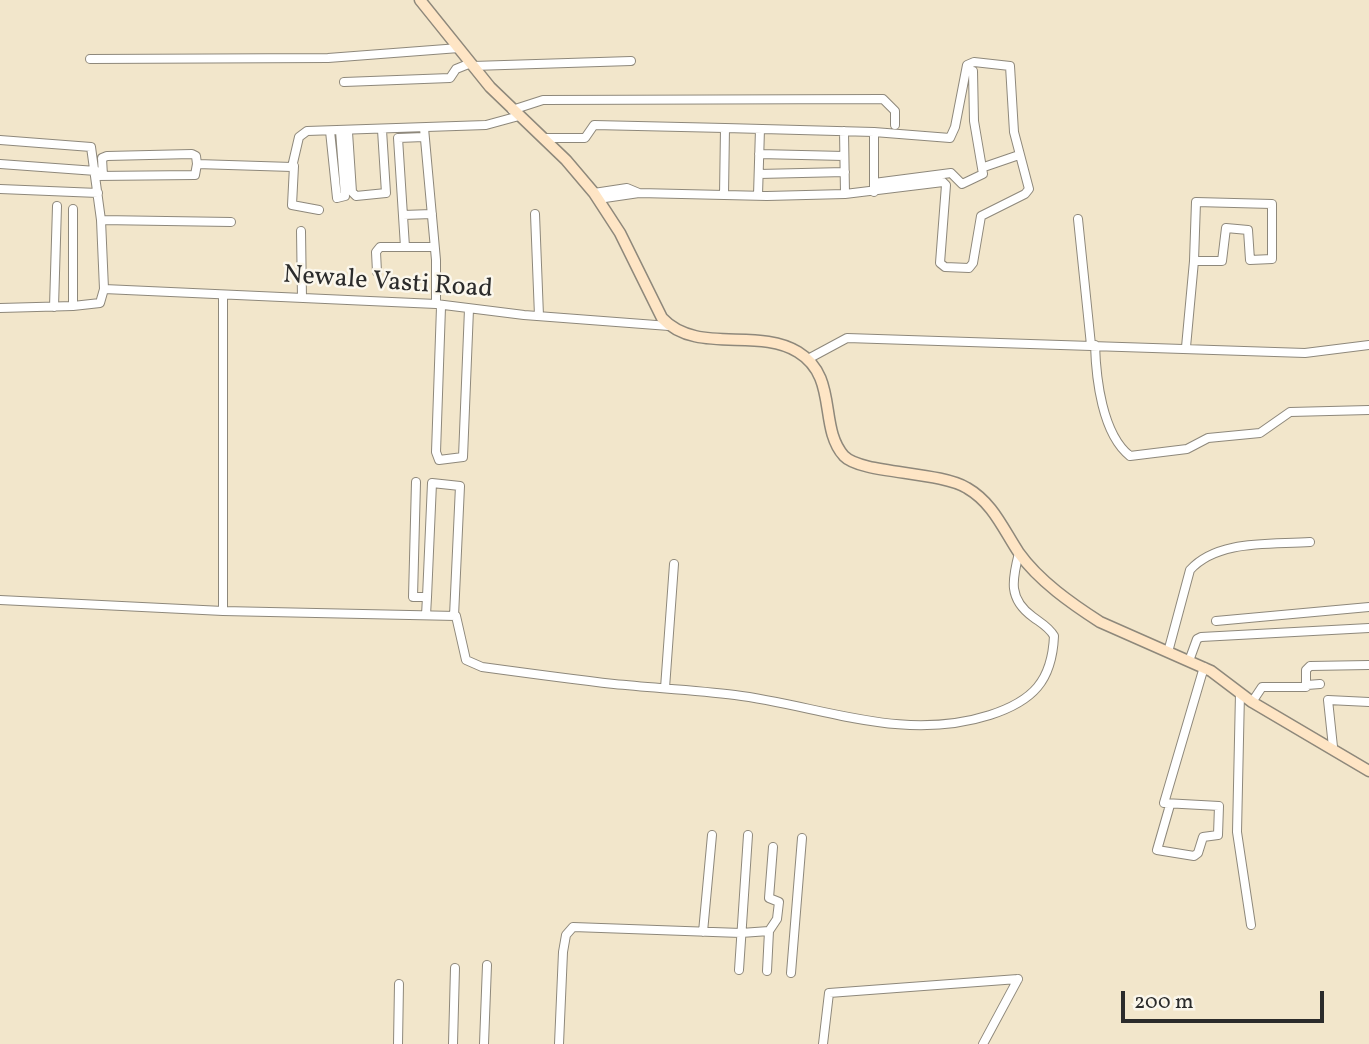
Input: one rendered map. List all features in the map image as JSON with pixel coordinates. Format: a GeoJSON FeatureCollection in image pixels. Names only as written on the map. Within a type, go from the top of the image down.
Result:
{"type":"FeatureCollection","features":[{"type":"Feature","properties":{"kind":"main road"},"geometry":{"type":"LineString","coordinates":[[420,0],[472,64],[596,197],[620,233],[662,318],[669,326],[690,335],[782,346],[808,359],[824,387],[837,443],[846,458],[864,464],[946,478],[969,489],[991,508],[1019,553],[1068,600],[1086,613],[1100,622],[1204,667],[1252,702],[1333,747],[1369,771]]}},
{"type":"Feature","properties":{"kind":"street"},"geometry":{"type":"LineString","coordinates":[[90,60],[328,58],[459,48]]}},
{"type":"Feature","properties":{"kind":"street"},"geometry":{"type":"LineString","coordinates":[[344,82],[453,78],[456,69],[472,64],[631,61]]}},
{"type":"Feature","properties":{"kind":"street"},"geometry":{"type":"LineString","coordinates":[[542,138],[585,138],[594,125],[874,132],[950,138],[955,127],[967,65],[974,62],[1005,63],[1010,66],[1019,155],[1028,190],[983,213],[973,263],[969,268],[945,267],[940,262],[945,183],[874,187]]}},
{"type":"Feature","properties":{"kind":"street"},"geometry":{"type":"LineString","coordinates":[[596,197],[627,188],[639,193],[845,194],[951,173],[962,184],[983,174],[984,167],[974,121],[973,71]]}},
{"type":"Feature","properties":{"kind":"street"},"geometry":{"type":"LineString","coordinates":[[405,247],[398,138],[424,132],[486,125],[543,100],[883,99],[895,111],[895,125]]}},
{"type":"Feature","properties":{"kind":"street"},"geometry":{"type":"LineString","coordinates":[[724,195],[725,128]]}},
{"type":"Feature","properties":{"kind":"street"},"geometry":{"type":"LineString","coordinates":[[758,195],[760,128]]}},
{"type":"Feature","properties":{"kind":"street"},"geometry":{"type":"LineString","coordinates":[[344,131],[352,192],[356,196],[386,192],[382,130]]}},
{"type":"Feature","properties":{"kind":"street"},"geometry":{"type":"LineString","coordinates":[[330,131],[337,198],[345,196],[344,131]]}},
{"type":"Feature","properties":{"kind":"street"},"geometry":{"type":"LineString","coordinates":[[844,131],[845,194]]}},
{"type":"Feature","properties":{"kind":"street"},"geometry":{"type":"LineString","coordinates":[[319,210],[292,205],[294,166],[299,137],[303,132],[424,132]]}},
{"type":"Feature","properties":{"kind":"street"},"geometry":{"type":"LineString","coordinates":[[424,132],[438,306],[436,452],[439,460],[463,457],[469,309]]}},
{"type":"Feature","properties":{"kind":"street"},"geometry":{"type":"LineString","coordinates":[[874,132],[874,187]]}},
{"type":"Feature","properties":{"kind":"street"},"geometry":{"type":"LineString","coordinates":[[0,140],[91,147],[98,174]]}},
{"type":"Feature","properties":{"kind":"street"},"geometry":{"type":"LineString","coordinates":[[0,164],[98,174],[195,175],[197,164],[196,156],[192,154],[102,158],[98,174],[98,193],[104,289],[99,304],[0,308]]}},
{"type":"Feature","properties":{"kind":"street"},"geometry":{"type":"LineString","coordinates":[[759,154],[844,156]]}},
{"type":"Feature","properties":{"kind":"street"},"geometry":{"type":"LineString","coordinates":[[984,167],[1019,155]]}},
{"type":"Feature","properties":{"kind":"street"},"geometry":{"type":"LineString","coordinates":[[197,164],[294,166]]}},
{"type":"Feature","properties":{"kind":"street"},"geometry":{"type":"LineString","coordinates":[[759,174],[845,172]]}},
{"type":"Feature","properties":{"kind":"street"},"geometry":{"type":"LineString","coordinates":[[0,189],[98,193]]}},
{"type":"Feature","properties":{"kind":"street"},"geometry":{"type":"LineString","coordinates":[[1186,347],[1196,202],[1272,204],[1272,259],[1250,260],[1248,230],[1226,228],[1223,260],[1194,261]]}},
{"type":"Feature","properties":{"kind":"street"},"geometry":{"type":"LineString","coordinates":[[54,307],[57,206]]}},
{"type":"Feature","properties":{"kind":"street"},"geometry":{"type":"LineString","coordinates":[[73,209],[73,306]]}},
{"type":"Feature","properties":{"kind":"street"},"geometry":{"type":"LineString","coordinates":[[403,215],[432,214]]}},
{"type":"Feature","properties":{"kind":"street"},"geometry":{"type":"LineString","coordinates":[[534,214],[539,316]]}},
{"type":"Feature","properties":{"kind":"street"},"geometry":{"type":"LineString","coordinates":[[1078,219],[1103,408],[1124,451],[1130,456],[1188,449],[1208,438],[1260,433],[1290,412],[1369,410],[1369,398]]}},
{"type":"Feature","properties":{"kind":"street"},"geometry":{"type":"LineString","coordinates":[[101,220],[231,222]]}},
{"type":"Feature","properties":{"kind":"street"},"geometry":{"type":"LineString","coordinates":[[301,231],[302,298]]}},
{"type":"Feature","properties":{"kind":"street"},"geometry":{"type":"LineString","coordinates":[[377,272],[377,248],[434,247]]}},
{"type":"Feature","properties":{"kind":"street","name":"Newale Vasti Road"},"geometry":{"type":"LineString","coordinates":[[104,289],[438,306],[669,326]]}},
{"type":"Feature","properties":{"kind":"street"},"geometry":{"type":"LineString","coordinates":[[223,297],[223,611]]}},
{"type":"Feature","properties":{"kind":"street"},"geometry":{"type":"LineString","coordinates":[[808,359],[847,338],[1186,347],[1305,353],[1369,345]]}},
{"type":"Feature","properties":{"kind":"street"},"geometry":{"type":"LineString","coordinates":[[412,615],[416,482]]}},
{"type":"Feature","properties":{"kind":"street"},"geometry":{"type":"LineString","coordinates":[[426,615],[432,483],[460,486],[454,616],[461,633],[461,650],[471,664],[743,696],[895,725],[931,726],[960,723],[1010,708],[1038,687],[1054,653],[1054,636],[1050,629],[1025,611],[1013,591],[1011,582],[1019,553]]}},
{"type":"Feature","properties":{"kind":"street"},"geometry":{"type":"LineString","coordinates":[[1168,652],[1190,570],[1197,561],[1222,550],[1310,542]]}},
{"type":"Feature","properties":{"kind":"street"},"geometry":{"type":"LineString","coordinates":[[665,688],[674,564]]}},
{"type":"Feature","properties":{"kind":"street"},"geometry":{"type":"LineString","coordinates":[[413,597],[427,597]]}},
{"type":"Feature","properties":{"kind":"street"},"geometry":{"type":"LineString","coordinates":[[0,600],[223,611],[454,616]]}},
{"type":"Feature","properties":{"kind":"street"},"geometry":{"type":"LineString","coordinates":[[1216,621],[1369,607]]}},
{"type":"Feature","properties":{"kind":"street"},"geometry":{"type":"LineString","coordinates":[[1189,661],[1197,639],[1201,637],[1369,628]]}},
{"type":"Feature","properties":{"kind":"street"},"geometry":{"type":"LineString","coordinates":[[1307,685],[1306,670],[1310,666],[1369,666]]}},
{"type":"Feature","properties":{"kind":"street"},"geometry":{"type":"LineString","coordinates":[[1170,805],[1156,849],[1197,855],[1203,837],[1218,835],[1219,806],[1170,805],[1164,803],[1164,800],[1204,667]]}},
{"type":"Feature","properties":{"kind":"street"},"geometry":{"type":"LineString","coordinates":[[1252,702],[1262,687],[1304,688],[1307,685],[1320,684]]}},
{"type":"Feature","properties":{"kind":"street"},"geometry":{"type":"LineString","coordinates":[[1240,694],[1237,832],[1251,925]]}},
{"type":"Feature","properties":{"kind":"street"},"geometry":{"type":"LineString","coordinates":[[1333,747],[1328,700],[1369,702]]}},
{"type":"Feature","properties":{"kind":"street"},"geometry":{"type":"LineString","coordinates":[[703,932],[712,835]]}},
{"type":"Feature","properties":{"kind":"street"},"geometry":{"type":"LineString","coordinates":[[739,970],[747,835]]}},
{"type":"Feature","properties":{"kind":"street"},"geometry":{"type":"LineString","coordinates":[[791,973],[802,838]]}},
{"type":"Feature","properties":{"kind":"street"},"geometry":{"type":"LineString","coordinates":[[767,971],[769,931],[777,919],[779,902],[769,898],[773,847]]}},
{"type":"Feature","properties":{"kind":"street"},"geometry":{"type":"LineString","coordinates":[[559,1044],[563,952],[566,935],[573,927],[741,933],[769,931]]}},
{"type":"Feature","properties":{"kind":"street"},"geometry":{"type":"LineString","coordinates":[[484,1044],[487,965]]}},
{"type":"Feature","properties":{"kind":"street"},"geometry":{"type":"LineString","coordinates":[[453,1044],[455,968]]}},
{"type":"Feature","properties":{"kind":"street"},"geometry":{"type":"LineString","coordinates":[[823,1044],[829,993],[1018,979],[983,1044]]}},
{"type":"Feature","properties":{"kind":"street"},"geometry":{"type":"LineString","coordinates":[[398,1044],[399,984]]}}]}
